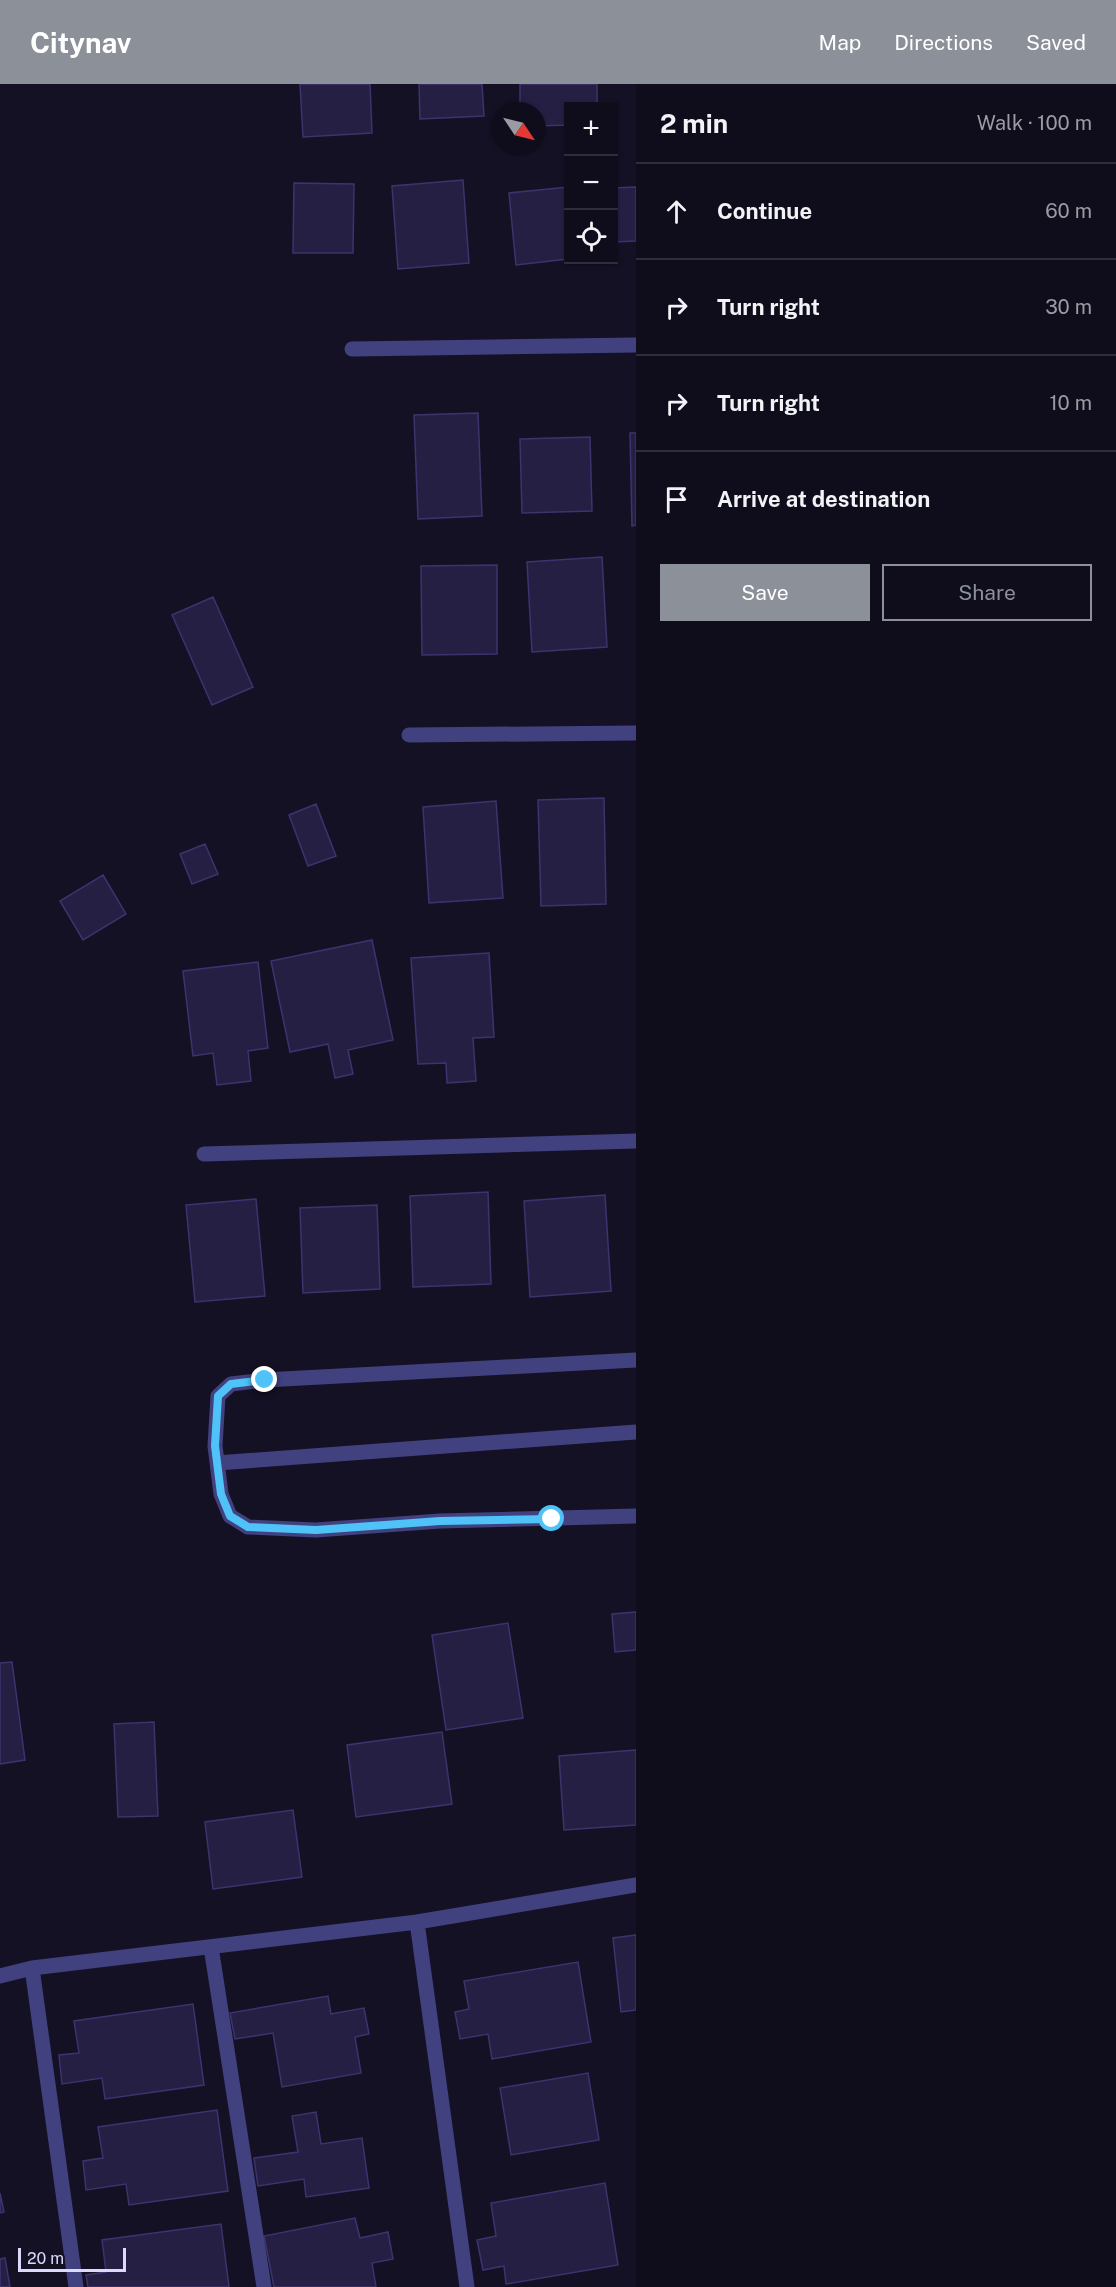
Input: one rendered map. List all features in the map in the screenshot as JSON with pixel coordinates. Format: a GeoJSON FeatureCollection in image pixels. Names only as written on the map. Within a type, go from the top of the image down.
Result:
{"type":"FeatureCollection","features":[{"type":"Feature","properties":{"kind":"street"},"geometry":{"type":"LineString","coordinates":[[352,349],[636,345]]}},
{"type":"Feature","properties":{"kind":"street"},"geometry":{"type":"LineString","coordinates":[[409,735],[636,733]]}},
{"type":"Feature","properties":{"kind":"street"},"geometry":{"type":"LineString","coordinates":[[204,1154],[636,1141]]}},
{"type":"Feature","properties":{"kind":"street"},"geometry":{"type":"LineString","coordinates":[[636,1360],[275,1379],[231,1384],[218,1396],[215,1446],[221,1494],[230,1516],[248,1527],[316,1530],[440,1521],[636,1516]]}},
{"type":"Feature","properties":{"kind":"street"},"geometry":{"type":"LineString","coordinates":[[218,1463],[636,1432]]}},
{"type":"Feature","properties":{"kind":"street"},"geometry":{"type":"LineString","coordinates":[[0,1976],[32,1968],[417,1922],[636,1885]]}},
{"type":"Feature","properties":{"kind":"street"},"geometry":{"type":"LineString","coordinates":[[417,1922],[467,2287]]}},
{"type":"Feature","properties":{"kind":"street"},"geometry":{"type":"LineString","coordinates":[[211,1947],[264,2287]]}},
{"type":"Feature","properties":{"kind":"street"},"geometry":{"type":"LineString","coordinates":[[32,1968],[76,2287]]}},
{"type":"Feature","properties":{"kind":"building"},"geometry":{"type":"Polygon","coordinates":[[[300,84],[370,84],[372,133],[303,137],[300,84]]]}},
{"type":"Feature","properties":{"kind":"building"},"geometry":{"type":"Polygon","coordinates":[[[419,84],[482,84],[484,116],[420,119],[419,84]]]}},
{"type":"Feature","properties":{"kind":"building"},"geometry":{"type":"Polygon","coordinates":[[[520,84],[597,84],[597,102],[564,102],[564,125],[546,126],[546,102],[520,102],[520,84]]]}},
{"type":"Feature","properties":{"kind":"building"},"geometry":{"type":"Polygon","coordinates":[[[463,180],[469,263],[398,269],[392,186],[463,180]]]}},
{"type":"Feature","properties":{"kind":"building"},"geometry":{"type":"Polygon","coordinates":[[[294,183],[354,184],[353,253],[293,253],[294,183]]]}},
{"type":"Feature","properties":{"kind":"building"},"geometry":{"type":"Polygon","coordinates":[[[564,187],[564,259],[516,265],[509,193],[564,187]]]}},
{"type":"Feature","properties":{"kind":"building"},"geometry":{"type":"Polygon","coordinates":[[[636,187],[636,241],[618,242],[618,188],[636,187]]]}},
{"type":"Feature","properties":{"kind":"building"},"geometry":{"type":"Polygon","coordinates":[[[478,413],[482,516],[418,519],[414,415],[478,413]]]}},
{"type":"Feature","properties":{"kind":"building"},"geometry":{"type":"Polygon","coordinates":[[[630,433],[636,433],[636,525],[632,526],[630,433]]]}},
{"type":"Feature","properties":{"kind":"building"},"geometry":{"type":"Polygon","coordinates":[[[590,437],[592,511],[522,513],[520,439],[590,437]]]}},
{"type":"Feature","properties":{"kind":"building"},"geometry":{"type":"Polygon","coordinates":[[[602,557],[607,647],[532,652],[527,562],[602,557]]]}},
{"type":"Feature","properties":{"kind":"building"},"geometry":{"type":"Polygon","coordinates":[[[497,565],[497,654],[422,655],[421,566],[497,565]]]}},
{"type":"Feature","properties":{"kind":"building"},"geometry":{"type":"Polygon","coordinates":[[[213,597],[253,687],[212,705],[172,615],[213,597]]]}},
{"type":"Feature","properties":{"kind":"building"},"geometry":{"type":"Polygon","coordinates":[[[604,798],[606,904],[541,906],[538,800],[604,798]]]}},
{"type":"Feature","properties":{"kind":"building"},"geometry":{"type":"Polygon","coordinates":[[[496,801],[503,898],[429,903],[423,807],[496,801]]]}},
{"type":"Feature","properties":{"kind":"building"},"geometry":{"type":"Polygon","coordinates":[[[316,804],[336,856],[308,866],[289,815],[316,804]]]}},
{"type":"Feature","properties":{"kind":"building"},"geometry":{"type":"Polygon","coordinates":[[[205,844],[218,874],[192,884],[180,854],[205,844]]]}},
{"type":"Feature","properties":{"kind":"building"},"geometry":{"type":"Polygon","coordinates":[[[103,875],[126,914],[83,940],[60,901],[103,875]]]}},
{"type":"Feature","properties":{"kind":"building"},"geometry":{"type":"Polygon","coordinates":[[[372,940],[393,1040],[348,1050],[353,1074],[335,1078],[328,1044],[290,1052],[271,961],[372,940]]]}},
{"type":"Feature","properties":{"kind":"building"},"geometry":{"type":"Polygon","coordinates":[[[489,953],[494,1037],[473,1038],[476,1081],[447,1083],[446,1063],[418,1064],[411,958],[489,953]]]}},
{"type":"Feature","properties":{"kind":"building"},"geometry":{"type":"Polygon","coordinates":[[[258,962],[268,1048],[248,1051],[251,1081],[217,1085],[213,1053],[193,1056],[183,971],[258,962]]]}},
{"type":"Feature","properties":{"kind":"building"},"geometry":{"type":"Polygon","coordinates":[[[488,1192],[491,1284],[413,1287],[410,1196],[488,1192]]]}},
{"type":"Feature","properties":{"kind":"building"},"geometry":{"type":"Polygon","coordinates":[[[605,1195],[611,1291],[530,1297],[524,1201],[605,1195]]]}},
{"type":"Feature","properties":{"kind":"building"},"geometry":{"type":"Polygon","coordinates":[[[256,1199],[265,1296],[195,1302],[186,1205],[256,1199]]]}},
{"type":"Feature","properties":{"kind":"building"},"geometry":{"type":"Polygon","coordinates":[[[377,1205],[380,1289],[303,1293],[300,1208],[377,1205]]]}},
{"type":"Feature","properties":{"kind":"building"},"geometry":{"type":"Polygon","coordinates":[[[636,1612],[636,1650],[615,1652],[612,1614],[636,1612]]]}},
{"type":"Feature","properties":{"kind":"building"},"geometry":{"type":"Polygon","coordinates":[[[508,1623],[523,1718],[446,1730],[432,1635],[508,1623]]]}},
{"type":"Feature","properties":{"kind":"building"},"geometry":{"type":"Polygon","coordinates":[[[12,1662],[25,1760],[0,1764],[0,1663],[12,1662]]]}},
{"type":"Feature","properties":{"kind":"building"},"geometry":{"type":"Polygon","coordinates":[[[154,1722],[158,1816],[118,1817],[114,1724],[154,1722]]]}},
{"type":"Feature","properties":{"kind":"building"},"geometry":{"type":"Polygon","coordinates":[[[442,1732],[452,1804],[356,1817],[347,1745],[442,1732]]]}},
{"type":"Feature","properties":{"kind":"building"},"geometry":{"type":"Polygon","coordinates":[[[636,1750],[636,1825],[564,1830],[559,1756],[636,1750]]]}},
{"type":"Feature","properties":{"kind":"building"},"geometry":{"type":"Polygon","coordinates":[[[293,1810],[302,1877],[213,1889],[205,1822],[293,1810]]]}},
{"type":"Feature","properties":{"kind":"building"},"geometry":{"type":"Polygon","coordinates":[[[636,1935],[636,2010],[621,2012],[613,1938],[636,1935]]]}},
{"type":"Feature","properties":{"kind":"building"},"geometry":{"type":"Polygon","coordinates":[[[578,1962],[591,2042],[492,2059],[488,2034],[460,2039],[455,2012],[469,2009],[464,1981],[578,1962]]]}},
{"type":"Feature","properties":{"kind":"building"},"geometry":{"type":"Polygon","coordinates":[[[328,1996],[331,2014],[364,2008],[369,2034],[355,2037],[361,2073],[282,2087],[273,2033],[235,2039],[230,2013],[328,1996]]]}},
{"type":"Feature","properties":{"kind":"building"},"geometry":{"type":"Polygon","coordinates":[[[193,2004],[204,2085],[105,2099],[102,2078],[62,2084],[59,2055],[79,2053],[74,2021],[193,2004]]]}},
{"type":"Feature","properties":{"kind":"building"},"geometry":{"type":"Polygon","coordinates":[[[588,2073],[599,2140],[511,2155],[500,2088],[588,2073]]]}},
{"type":"Feature","properties":{"kind":"building"},"geometry":{"type":"Polygon","coordinates":[[[217,2110],[228,2191],[129,2205],[126,2184],[86,2190],[83,2161],[103,2158],[98,2127],[217,2110]]]}},
{"type":"Feature","properties":{"kind":"building"},"geometry":{"type":"Polygon","coordinates":[[[316,2112],[321,2144],[362,2138],[369,2188],[306,2197],[304,2179],[258,2186],[254,2158],[298,2152],[292,2116],[316,2112]]]}},
{"type":"Feature","properties":{"kind":"building"},"geometry":{"type":"Polygon","coordinates":[[[605,2183],[618,2265],[506,2284],[504,2266],[483,2270],[477,2240],[496,2236],[491,2203],[605,2183]]]}},
{"type":"Feature","properties":{"kind":"building"},"geometry":{"type":"Polygon","coordinates":[[[0,2193],[4,2212],[0,2213],[0,2193]]]}},
{"type":"Feature","properties":{"kind":"building"},"geometry":{"type":"Polygon","coordinates":[[[355,2218],[360,2238],[388,2232],[393,2259],[372,2263],[376,2287],[274,2287],[264,2236],[355,2218]]]}},
{"type":"Feature","properties":{"kind":"building"},"geometry":{"type":"Polygon","coordinates":[[[221,2224],[229,2287],[88,2287],[86,2275],[106,2272],[102,2240],[221,2224]]]}},
{"type":"Feature","properties":{"kind":"building"},"geometry":{"type":"Polygon","coordinates":[[[5,2258],[10,2287],[0,2287],[0,2259],[5,2258]]]}},
{"type":"Feature","properties":{"kind":"route"},"geometry":{"type":"LineString","coordinates":[[265,1380],[231,1384],[218,1396],[215,1446],[221,1494],[230,1516],[248,1527],[316,1530],[440,1521],[552,1519]]}}]}
